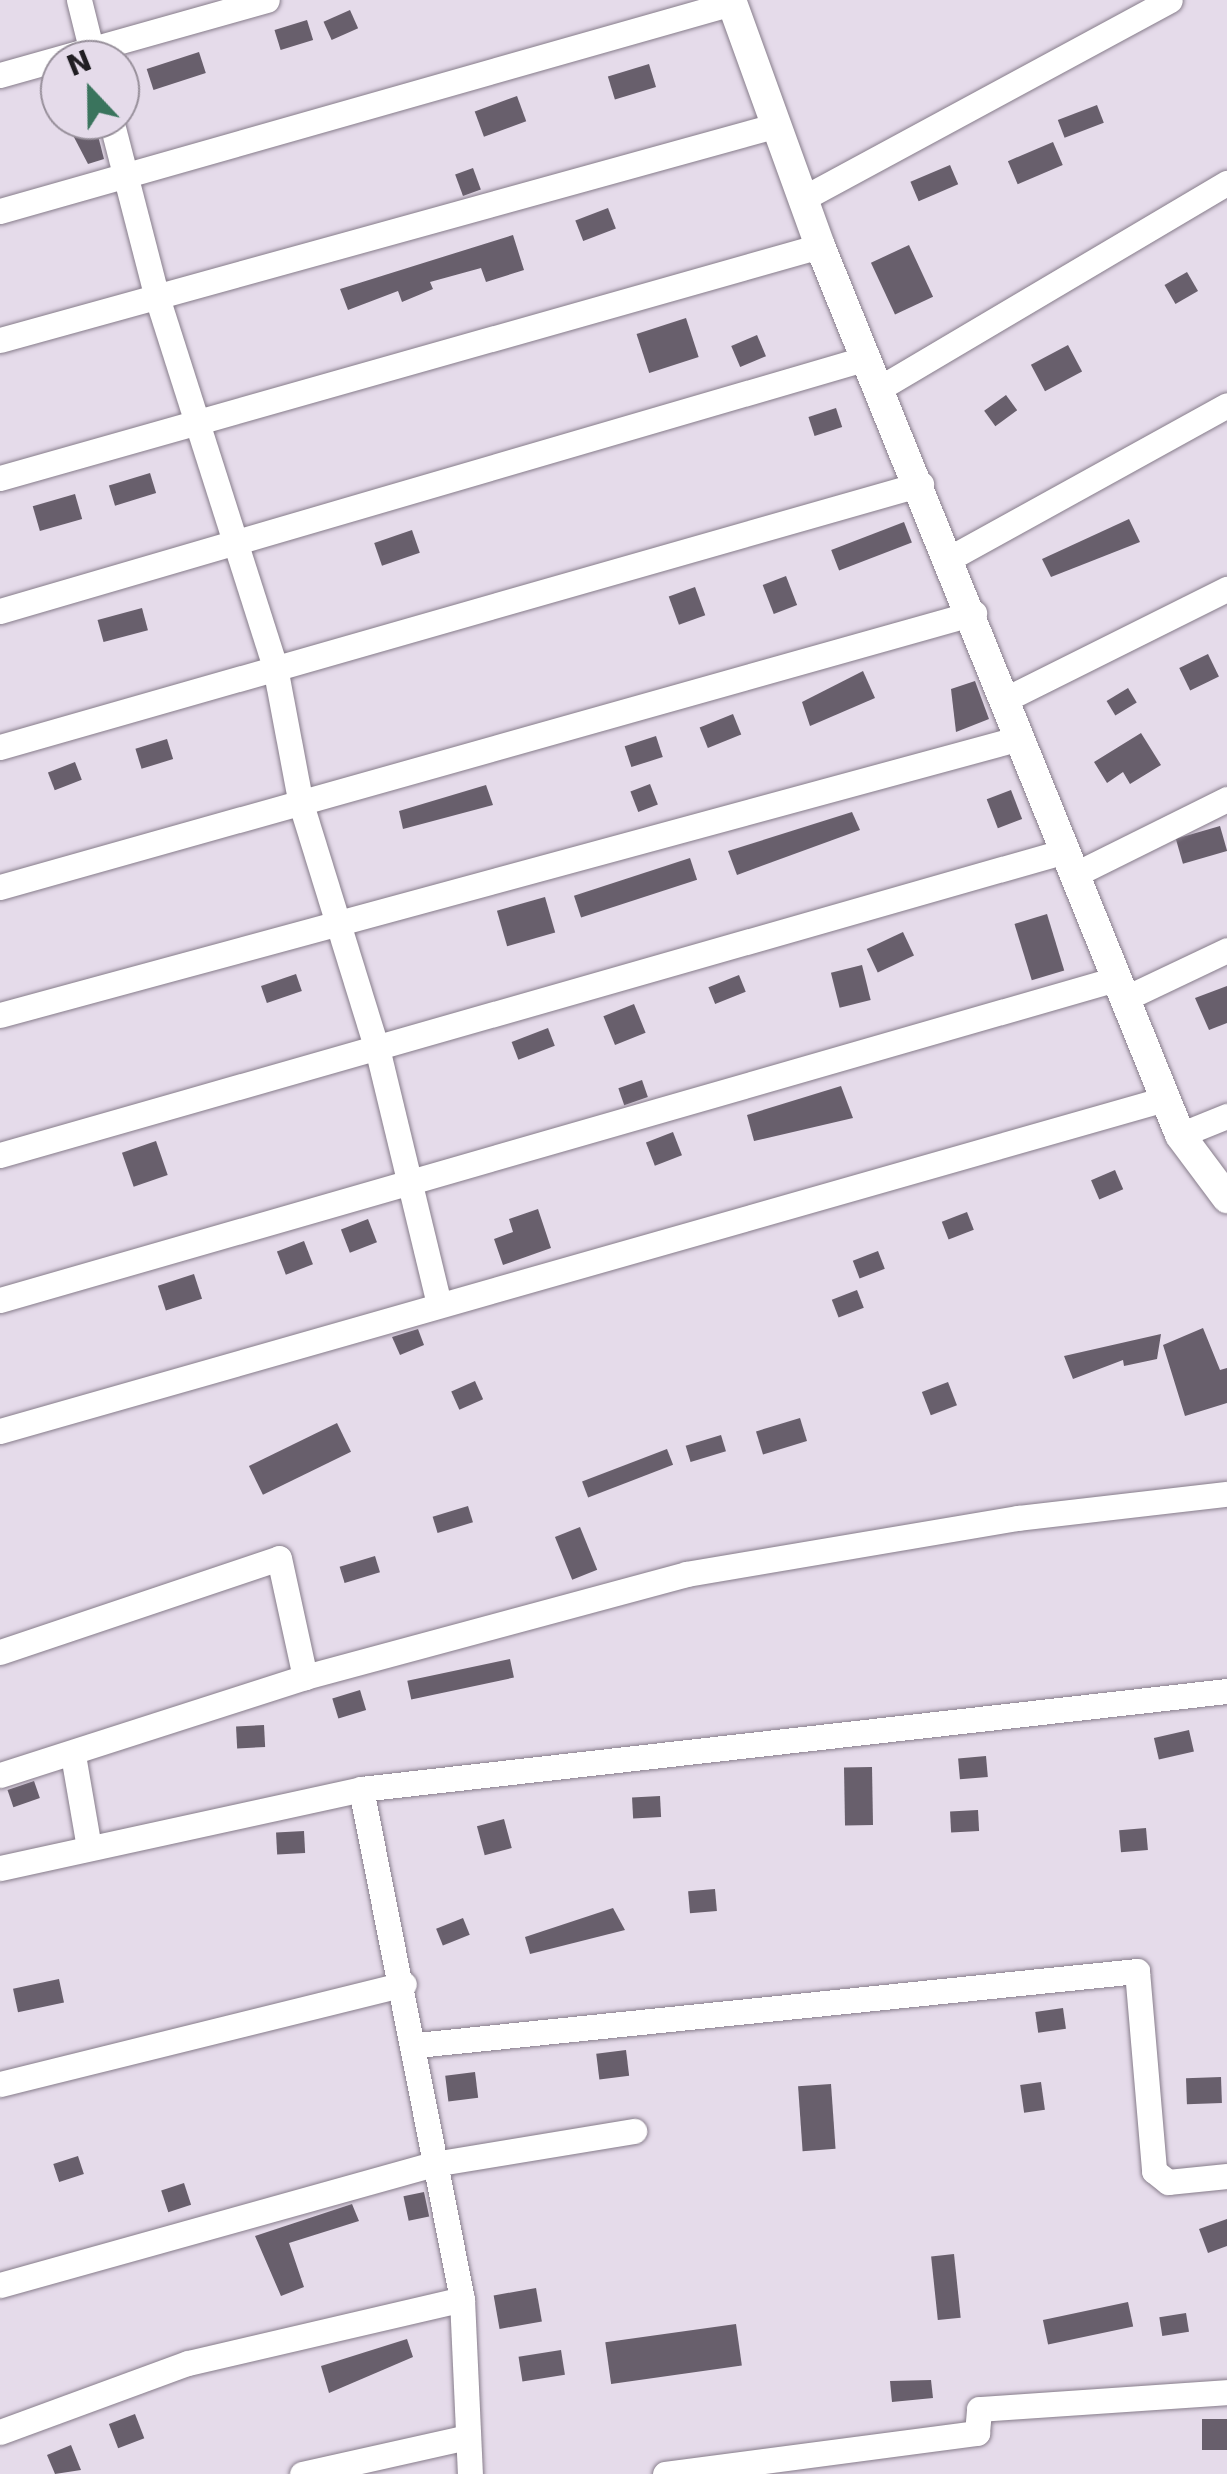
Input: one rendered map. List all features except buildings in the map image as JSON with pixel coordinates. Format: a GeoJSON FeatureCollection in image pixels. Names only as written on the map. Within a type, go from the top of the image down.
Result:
{"type":"FeatureCollection","features":[{"type":"Feature","properties":{"kind":"street"},"geometry":{"type":"LineString","coordinates":[[80,0],[89,40]]}},
{"type":"Feature","properties":{"kind":"street"},"geometry":{"type":"LineString","coordinates":[[140,40],[267,0]]}},
{"type":"Feature","properties":{"kind":"street"},"geometry":{"type":"LineString","coordinates":[[802,199],[1170,0]]}},
{"type":"Feature","properties":{"kind":"street"},"geometry":{"type":"LineString","coordinates":[[0,211],[732,2],[820,246],[952,558],[1165,1099],[1180,1135],[1227,1198]]}},
{"type":"Feature","properties":{"kind":"street"},"geometry":{"type":"LineString","coordinates":[[0,75],[40,66]]}},
{"type":"Feature","properties":{"kind":"street"},"geometry":{"type":"LineString","coordinates":[[0,340],[774,126]]}},
{"type":"Feature","properties":{"kind":"street"},"geometry":{"type":"LineString","coordinates":[[116,140],[156,294],[202,421],[275,666],[301,804],[333,920],[378,1052],[412,1176],[439,1306]]}},
{"type":"Feature","properties":{"kind":"street"},"geometry":{"type":"LineString","coordinates":[[880,388],[1227,183]]}},
{"type":"Feature","properties":{"kind":"street"},"geometry":{"type":"LineString","coordinates":[[0,478],[820,246]]}},
{"type":"Feature","properties":{"kind":"street"},"geometry":{"type":"LineString","coordinates":[[0,611],[237,547],[867,358]]}},
{"type":"Feature","properties":{"kind":"street"},"geometry":{"type":"LineString","coordinates":[[952,558],[1227,405]]}},
{"type":"Feature","properties":{"kind":"street"},"geometry":{"type":"LineString","coordinates":[[0,746],[921,484]]}},
{"type":"Feature","properties":{"kind":"street"},"geometry":{"type":"LineString","coordinates":[[1006,700],[1227,589]]}},
{"type":"Feature","properties":{"kind":"street"},"geometry":{"type":"LineString","coordinates":[[0,887],[974,613]]}},
{"type":"Feature","properties":{"kind":"street"},"geometry":{"type":"LineString","coordinates":[[0,1015],[333,920],[1020,738]]}},
{"type":"Feature","properties":{"kind":"street"},"geometry":{"type":"LineString","coordinates":[[0,1155],[1071,862],[1227,799]]}},
{"type":"Feature","properties":{"kind":"street"},"geometry":{"type":"LineString","coordinates":[[0,1300],[412,1176],[1120,989],[1227,950]]}},
{"type":"Feature","properties":{"kind":"street"},"geometry":{"type":"LineString","coordinates":[[0,1431],[1165,1099]]}},
{"type":"Feature","properties":{"kind":"street"},"geometry":{"type":"LineString","coordinates":[[1180,1135],[1227,1116]]}},
{"type":"Feature","properties":{"kind":"street"},"geometry":{"type":"LineString","coordinates":[[0,1775],[74,1755],[305,1677],[686,1574],[1018,1518],[1227,1494]]}},
{"type":"Feature","properties":{"kind":"street"},"geometry":{"type":"LineString","coordinates":[[0,1652],[279,1558],[305,1677]]}},
{"type":"Feature","properties":{"kind":"street"},"geometry":{"type":"LineString","coordinates":[[0,1868],[362,1789],[1227,1691]]}},
{"type":"Feature","properties":{"kind":"street"},"geometry":{"type":"LineString","coordinates":[[74,1755],[89,1848]]}},
{"type":"Feature","properties":{"kind":"street"},"geometry":{"type":"LineString","coordinates":[[362,1789],[417,2045],[434,2164],[462,2299],[470,2474]]}},
{"type":"Feature","properties":{"kind":"street"},"geometry":{"type":"LineString","coordinates":[[417,2045],[1137,1971],[1154,2170],[1168,2182],[1227,2176]]}},
{"type":"Feature","properties":{"kind":"street"},"geometry":{"type":"LineString","coordinates":[[0,2084],[404,1984]]}},
{"type":"Feature","properties":{"kind":"street"},"geometry":{"type":"LineString","coordinates":[[0,2284],[434,2164],[634,2131]]}},
{"type":"Feature","properties":{"kind":"street"},"geometry":{"type":"LineString","coordinates":[[0,2432],[188,2363],[462,2299]]}},
{"type":"Feature","properties":{"kind":"street"},"geometry":{"type":"LineString","coordinates":[[665,2474],[977,2433],[980,2409],[1227,2392]]}},
{"type":"Feature","properties":{"kind":"street"},"geometry":{"type":"LineString","coordinates":[[302,2474],[468,2437]]}}]}
